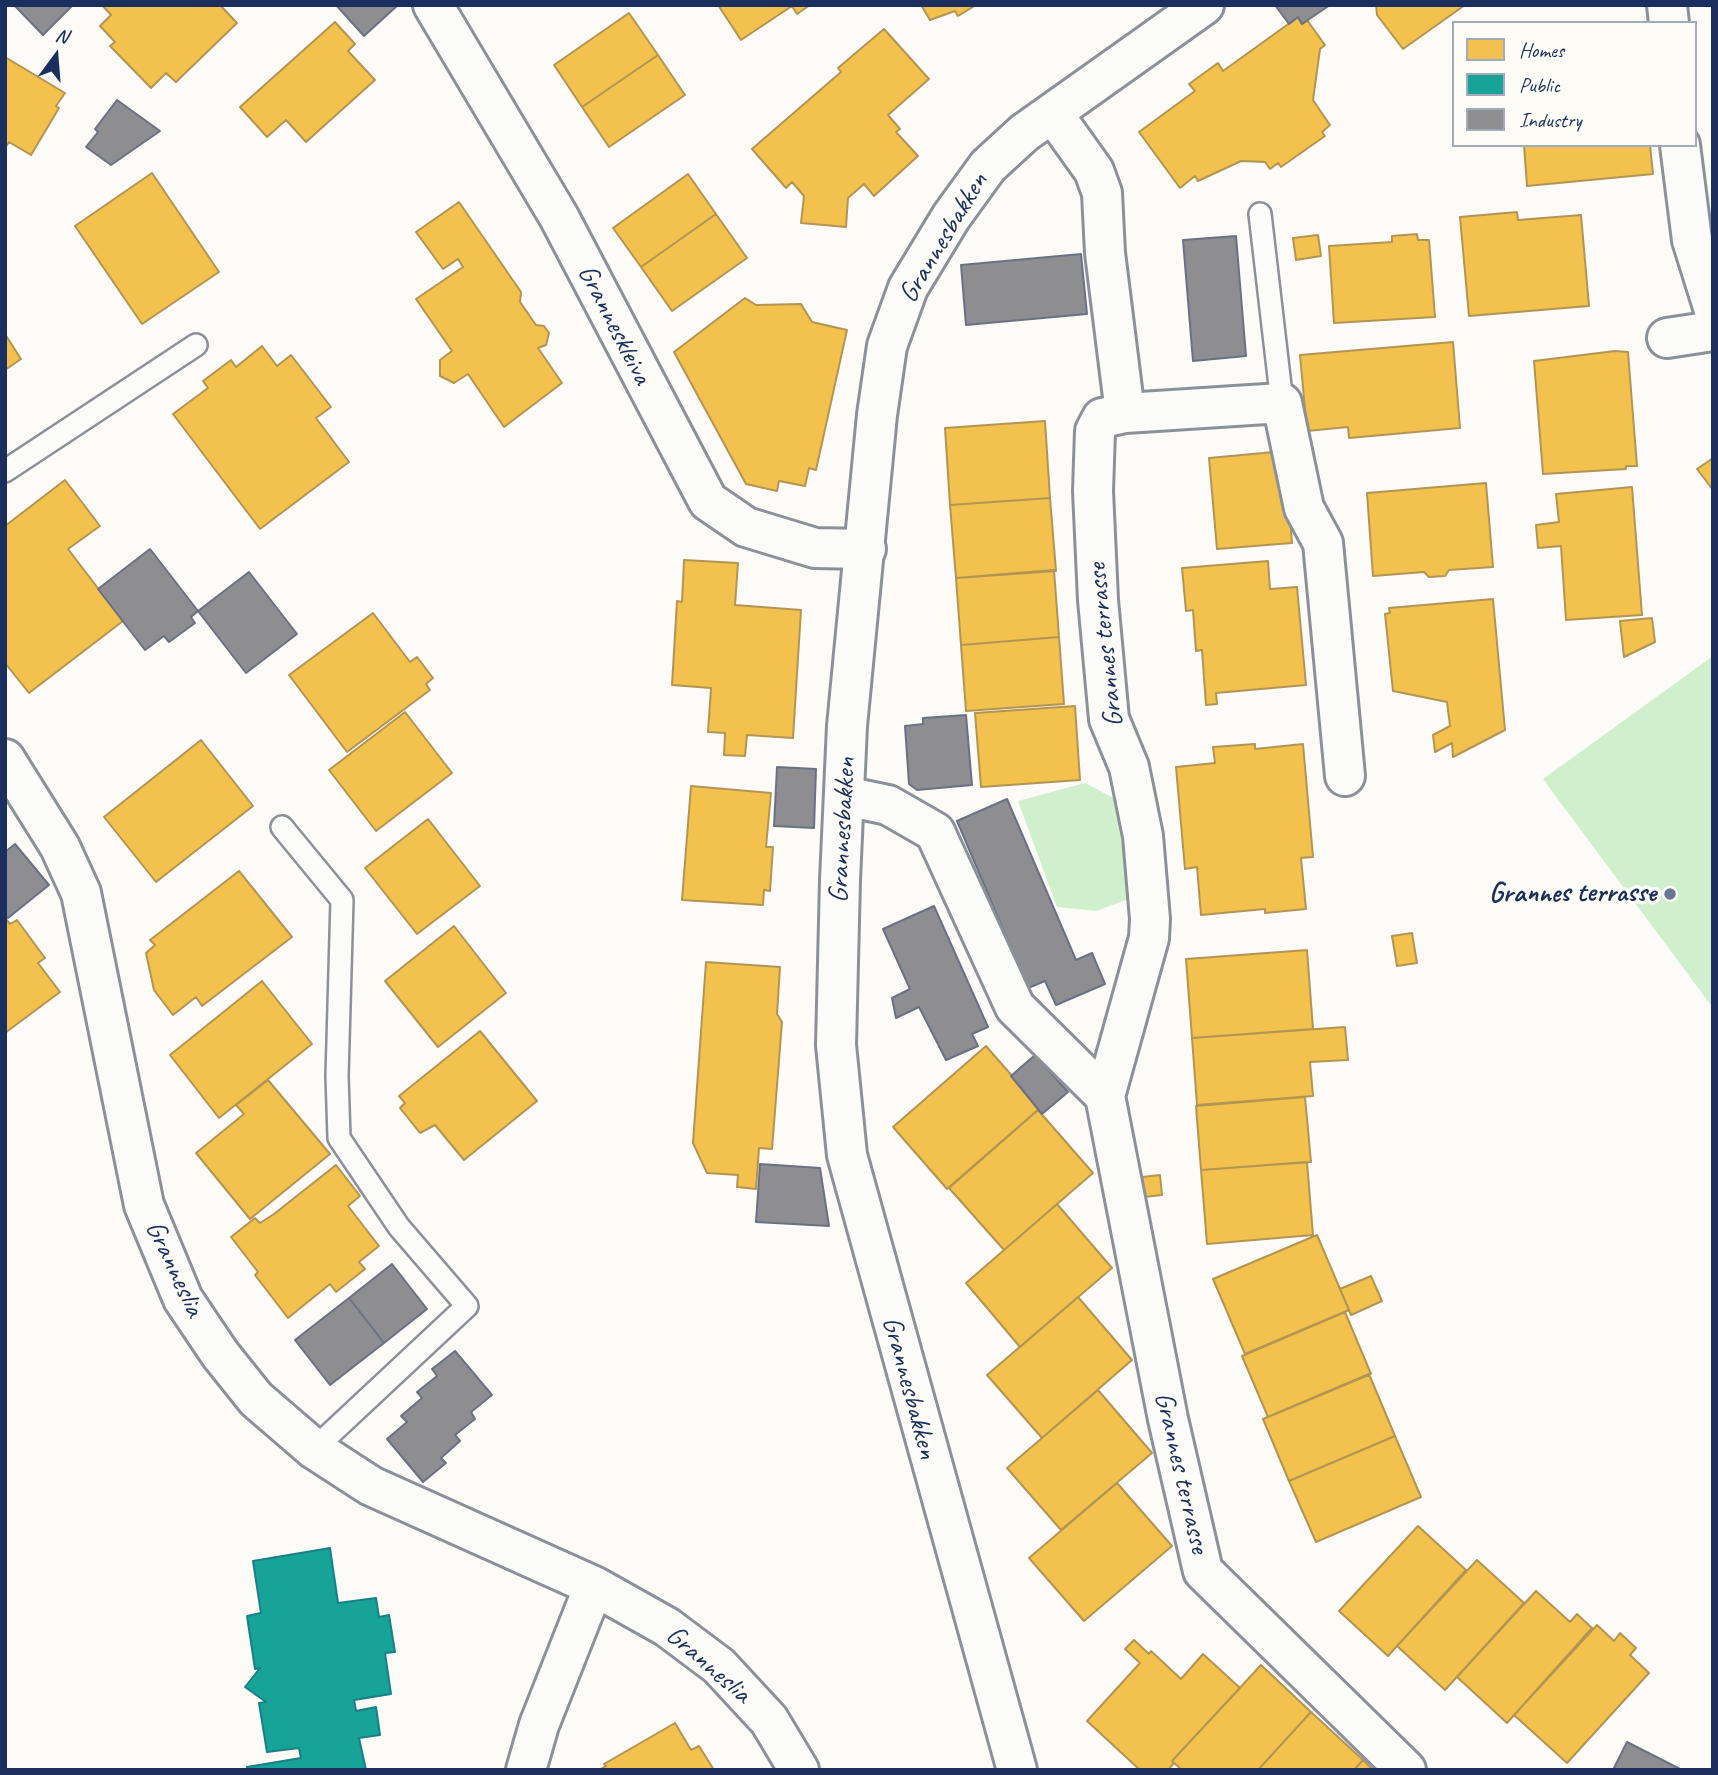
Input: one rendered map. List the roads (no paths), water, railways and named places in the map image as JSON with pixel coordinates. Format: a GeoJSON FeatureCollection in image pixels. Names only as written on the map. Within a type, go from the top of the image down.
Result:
{"type":"FeatureCollection","features":[{"type":"Feature","properties":{"kind":"street","name":"Granneskleiva"},"geometry":{"type":"LineString","coordinates":[[433,5],[559,218],[708,501],[746,527],[758,531],[815,548],[866,549]]}},
{"type":"Feature","properties":{"kind":"street","name":"Grannesbakken"},"geometry":{"type":"LineString","coordinates":[[1017,1770],[847,1155],[836,1045],[847,726],[877,415],[887,346],[908,288],[951,217],[988,166],[1024,133],[1054,115],[1204,5]]}},
{"type":"Feature","properties":{"kind":"street"},"geometry":{"type":"LineString","coordinates":[[1054,115],[1094,171],[1102,193],[1105,253],[1125,413]]}},
{"type":"Feature","properties":{"kind":"street"},"geometry":{"type":"LineString","coordinates":[[1680,147],[1692,240],[1713,307]]}},
{"type":"Feature","properties":{"kind":"street"},"geometry":{"type":"LineString","coordinates":[[1667,338],[1713,331]]}},
{"type":"Feature","properties":{"kind":"street"},"geometry":{"type":"LineString","coordinates":[[1282,402],[1304,508],[1323,543],[1345,776]]}},
{"type":"Feature","properties":{"kind":"street","name":"Grannes terrasse"},"geometry":{"type":"LineString","coordinates":[[1282,402],[1125,413],[1102,418],[1095,431],[1093,478],[1097,586],[1109,719],[1129,767],[1143,836],[1150,938],[1105,1096],[1168,1419],[1203,1571],[1406,1770]]}},
{"type":"Feature","properties":{"kind":"street","name":"Granneslia"},"geometry":{"type":"LineString","coordinates":[[5,759],[60,847],[81,893],[144,1205],[183,1299],[219,1354],[256,1399],[314,1449],[372,1486],[594,1586],[667,1627],[719,1666],[769,1720],[799,1770]]}},
{"type":"Feature","properties":{"kind":"street"},"geometry":{"type":"LineString","coordinates":[[845,796],[888,805],[935,832],[1015,1007],[1105,1096]]}},
{"type":"Feature","properties":{"kind":"street"},"geometry":{"type":"LineString","coordinates":[[526,1770],[540,1725],[594,1586]]}},
{"type":"Feature","properties":{"kind":"lane"},"geometry":{"type":"LineString","coordinates":[[1260,215],[1282,402]]}},
{"type":"Feature","properties":{"kind":"lane"},"geometry":{"type":"LineString","coordinates":[[5,471],[196,345]]}},
{"type":"Feature","properties":{"kind":"lane"},"geometry":{"type":"LineString","coordinates":[[282,827],[342,900],[338,1138],[400,1227],[467,1306],[314,1449]]}},
{"type":"Feature","properties":{"kind":"place","name":"Grannes terrasse"},"geometry":{"type":"Point","coordinates":[1670,894]}}]}
